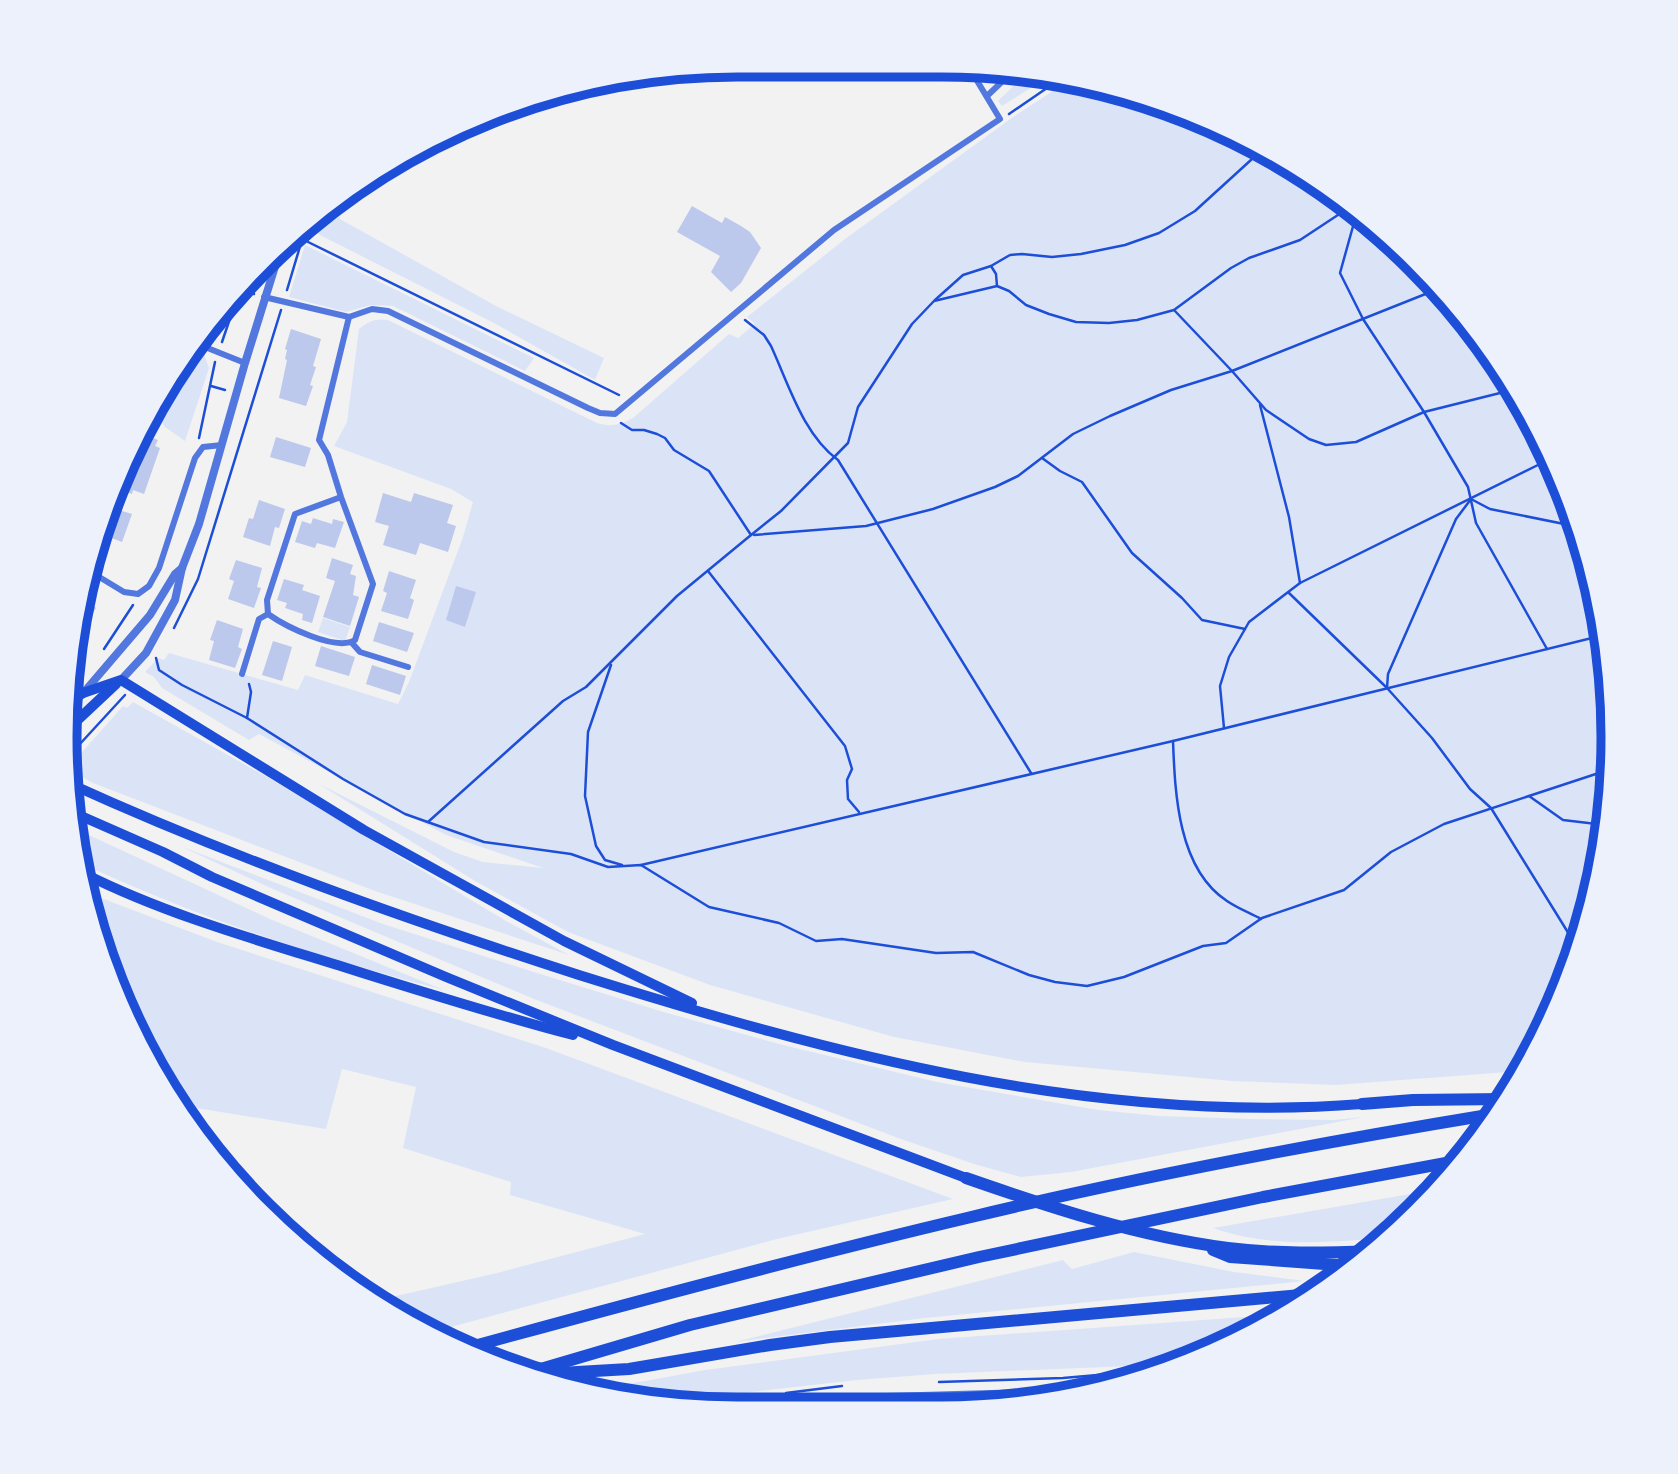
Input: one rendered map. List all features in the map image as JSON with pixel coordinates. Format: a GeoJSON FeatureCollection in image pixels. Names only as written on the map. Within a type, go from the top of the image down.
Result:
{"type":"FeatureCollection","features":[{"type":"Feature","properties":{"kind":"highway"},"geometry":{"type":"LineString","coordinates":[[1362,1104],[1493,1099]]}},
{"type":"Feature","properties":{"kind":"highway"},"geometry":{"type":"LineString","coordinates":[[479,1345],[694,1286],[968,1217],[1265,1155],[1481,1116]]}},
{"type":"Feature","properties":{"kind":"highway"},"geometry":{"type":"LineString","coordinates":[[544,1368],[690,1325],[979,1257],[1263,1197],[1444,1163]]}},
{"type":"Feature","properties":{"kind":"highway"},"geometry":{"type":"LineString","coordinates":[[966,1178],[1056,1209],[1128,1229],[1197,1243],[1283,1252],[1355,1251]]}},
{"type":"Feature","properties":{"kind":"highway"},"geometry":{"type":"LineString","coordinates":[[1197,1243],[1230,1257],[1337,1265]]}},
{"type":"Feature","properties":{"kind":"highway"},"geometry":{"type":"LineString","coordinates":[[559,1373],[629,1369],[830,1337],[1292,1296]]}},
{"type":"Feature","properties":{"kind":"main road"},"geometry":{"type":"LineString","coordinates":[[77,720],[121,680]]}},
{"type":"Feature","properties":{"kind":"main road"},"geometry":{"type":"LineString","coordinates":[[78,696],[121,680],[133,686],[364,830],[564,941],[716,1016]]}},
{"type":"Feature","properties":{"kind":"main road"},"geometry":{"type":"LineString","coordinates":[[78,690],[83,693]]}},
{"type":"Feature","properties":{"kind":"main road"},"geometry":{"type":"LineString","coordinates":[[78,706],[83,693]]}},
{"type":"Feature","properties":{"kind":"main road"},"geometry":{"type":"LineString","coordinates":[[79,788],[301,880],[501,950],[716,1016],[871,1057],[1034,1089],[1175,1104],[1278,1107],[1362,1104]]}},
{"type":"Feature","properties":{"kind":"main road"},"geometry":{"type":"LineString","coordinates":[[82,817],[292,912],[613,1045],[966,1178]]}},
{"type":"Feature","properties":{"kind":"main road"},"geometry":{"type":"LineString","coordinates":[[92,877],[151,902],[267,943],[494,1015],[613,1045]]}},
{"type":"Feature","properties":{"kind":"street"},"geometry":{"type":"LineString","coordinates":[[264,297],[349,317],[372,309],[388,311],[588,408],[600,413],[615,414],[842,224],[1000,119],[975,78]]}},
{"type":"Feature","properties":{"kind":"street"},"geometry":{"type":"LineString","coordinates":[[987,96],[1003,80]]}},
{"type":"Feature","properties":{"kind":"street"},"geometry":{"type":"LineString","coordinates":[[121,680],[146,653],[175,600],[182,568],[199,524],[275,266]]}},
{"type":"Feature","properties":{"kind":"street"},"geometry":{"type":"LineString","coordinates":[[349,317],[319,440],[328,455],[373,584],[352,643]]}},
{"type":"Feature","properties":{"kind":"street"},"geometry":{"type":"LineString","coordinates":[[205,347],[244,363]]}},
{"type":"Feature","properties":{"kind":"street"},"geometry":{"type":"LineString","coordinates":[[97,576],[124,592],[138,594],[149,586],[159,568],[195,458],[203,447],[222,445]]}},
{"type":"Feature","properties":{"kind":"street"},"geometry":{"type":"LineString","coordinates":[[268,614],[267,600],[295,514],[341,497]]}},
{"type":"Feature","properties":{"kind":"street"},"geometry":{"type":"LineString","coordinates":[[83,693],[150,615],[175,574],[182,568]]}},
{"type":"Feature","properties":{"kind":"street"},"geometry":{"type":"LineString","coordinates":[[268,614],[278,621],[333,643],[352,643],[360,652],[408,667]]}},
{"type":"Feature","properties":{"kind":"street"},"geometry":{"type":"LineString","coordinates":[[242,674],[259,619],[268,614]]}},
{"type":"Feature","properties":{"kind":"street"},"geometry":{"type":"LineString","coordinates":[[886,1397],[1004,1394]]}},
{"type":"Feature","properties":{"kind":"path"},"geometry":{"type":"LineString","coordinates":[[1000,119],[1049,87]]}},
{"type":"Feature","properties":{"kind":"path"},"geometry":{"type":"LineString","coordinates":[[428,822],[563,701],[586,687],[677,596],[781,510],[848,443],[858,407],[912,324],[963,275],[991,266],[1010,255],[1052,257],[1081,254],[1125,245],[1159,233],[1195,211],[1255,156]]}},
{"type":"Feature","properties":{"kind":"path"},"geometry":{"type":"LineString","coordinates":[[934,301],[997,286],[1026,305],[1076,321],[1110,323],[1137,320],[1174,310],[1231,268],[1249,258],[1300,240],[1342,212]]}},
{"type":"Feature","properties":{"kind":"path"},"geometry":{"type":"LineString","coordinates":[[1354,222],[1340,273],[1363,318],[1424,412],[1468,487],[1476,523],[1547,649]]}},
{"type":"Feature","properties":{"kind":"path"},"geometry":{"type":"LineString","coordinates":[[303,240],[631,402]]}},
{"type":"Feature","properties":{"kind":"path"},"geometry":{"type":"LineString","coordinates":[[179,621],[198,579],[301,242]]}},
{"type":"Feature","properties":{"kind":"path"},"geometry":{"type":"LineString","coordinates":[[991,266],[996,274],[997,286]]}},
{"type":"Feature","properties":{"kind":"path"},"geometry":{"type":"LineString","coordinates":[[250,292],[264,297]]}},
{"type":"Feature","properties":{"kind":"path"},"geometry":{"type":"LineString","coordinates":[[751,535],[866,526],[933,509],[995,487],[1018,476],[1073,434],[1111,416],[1171,390],[1232,371],[1429,293]]}},
{"type":"Feature","properties":{"kind":"path"},"geometry":{"type":"LineString","coordinates":[[1174,310],[1266,410],[1310,439],[1326,445],[1356,442],[1424,412],[1504,392]]}},
{"type":"Feature","properties":{"kind":"path"},"geometry":{"type":"LineString","coordinates":[[195,458],[218,351],[231,313]]}},
{"type":"Feature","properties":{"kind":"path"},"geometry":{"type":"LineString","coordinates":[[736,313],[764,335],[806,422],[834,457],[877,523],[1031,773]]}},
{"type":"Feature","properties":{"kind":"path"},"geometry":{"type":"LineString","coordinates":[[1260,404],[1289,517],[1300,583]]}},
{"type":"Feature","properties":{"kind":"path"},"geometry":{"type":"LineString","coordinates":[[615,414],[625,427],[657,433],[665,438],[674,450],[709,471],[751,535]]}},
{"type":"Feature","properties":{"kind":"path"},"geometry":{"type":"LineString","coordinates":[[1042,458],[1082,482],[1132,553],[1202,620],[1245,629]]}},
{"type":"Feature","properties":{"kind":"path"},"geometry":{"type":"LineString","coordinates":[[1224,728],[1220,686],[1229,657],[1249,622],[1300,583],[1541,463]]}},
{"type":"Feature","properties":{"kind":"path"},"geometry":{"type":"LineString","coordinates":[[1471,499],[1490,509],[1566,524]]}},
{"type":"Feature","properties":{"kind":"path"},"geometry":{"type":"LineString","coordinates":[[1387,688],[1388,674],[1393,662],[1457,519],[1471,499]]}},
{"type":"Feature","properties":{"kind":"path"},"geometry":{"type":"LineString","coordinates":[[708,571],[845,746],[852,769],[847,780],[848,799],[860,813]]}},
{"type":"Feature","properties":{"kind":"path"},"geometry":{"type":"LineString","coordinates":[[1289,593],[1387,688],[1441,749],[1470,789],[1491,808],[1570,936]]}},
{"type":"Feature","properties":{"kind":"path"},"geometry":{"type":"LineString","coordinates":[[101,652],[130,611],[138,594]]}},
{"type":"Feature","properties":{"kind":"path"},"geometry":{"type":"LineString","coordinates":[[156,657],[159,670],[182,685],[247,718],[343,779],[405,814],[484,842],[571,854],[608,867],[640,865],[1173,741],[1593,638]]}},
{"type":"Feature","properties":{"kind":"path"},"geometry":{"type":"LineString","coordinates":[[613,662],[603,683],[588,732],[584,796],[596,846],[605,860],[626,866]]}},
{"type":"Feature","properties":{"kind":"path"},"geometry":{"type":"LineString","coordinates":[[242,674],[250,685],[251,692],[247,718]]}},
{"type":"Feature","properties":{"kind":"path"},"geometry":{"type":"LineString","coordinates":[[77,747],[133,686]]}},
{"type":"Feature","properties":{"kind":"path"},"geometry":{"type":"LineString","coordinates":[[1173,741],[1176,801],[1192,856],[1206,882],[1226,901],[1261,919]]}},
{"type":"Feature","properties":{"kind":"path"},"geometry":{"type":"LineString","coordinates":[[640,865],[709,907],[779,923],[816,941],[842,939],[936,953],[973,952],[1029,975],[1055,982],[1087,985],[1124,977],[1203,946],[1226,943],[1261,919],[1344,890],[1391,852],[1444,824],[1600,773]]}},
{"type":"Feature","properties":{"kind":"path"},"geometry":{"type":"LineString","coordinates":[[1529,796],[1563,820],[1595,824]]}},
{"type":"Feature","properties":{"kind":"shaded area"},"geometry":{"type":"Polygon","coordinates":[[[1018,82],[1036,84],[1002,106],[998,101],[1018,82]]]}},
{"type":"Feature","properties":{"kind":"shaded area"},"geometry":{"type":"Polygon","coordinates":[[[1058,88],[1112,99],[1194,127],[1271,165],[1308,188],[1376,241],[1408,270],[1437,302],[1490,370],[1533,445],[1566,525],[1588,608],[1600,694],[1600,780],[1579,908],[1551,990],[1510,1072],[1336,1085],[1232,1081],[1025,1062],[894,1037],[710,985],[568,932],[475,881],[319,784],[454,852],[483,862],[543,868],[446,835],[259,734],[249,740],[162,688],[154,677],[145,672],[158,658],[164,660],[169,653],[298,690],[305,675],[398,704],[409,682],[463,537],[473,502],[451,489],[334,446],[347,422],[359,329],[366,324],[376,320],[388,320],[597,423],[611,425],[624,422],[633,418],[729,334],[738,338],[755,324],[747,317],[845,239],[1013,117],[1058,88]]]}},
{"type":"Feature","properties":{"kind":"shaded area"},"geometry":{"type":"Polygon","coordinates":[[[340,209],[340,219],[496,306],[604,358],[595,380],[494,323],[313,232],[340,209]]]}},
{"type":"Feature","properties":{"kind":"shaded area"},"geometry":{"type":"Polygon","coordinates":[[[305,245],[534,358],[525,371],[393,306],[371,305],[346,312],[289,297],[305,245]]]}},
{"type":"Feature","properties":{"kind":"shaded area"},"geometry":{"type":"Polygon","coordinates":[[[200,353],[204,354],[209,368],[185,441],[165,427],[159,419],[200,353]]]}},
{"type":"Feature","properties":{"kind":"shaded area"},"geometry":{"type":"Polygon","coordinates":[[[323,618],[350,627],[345,641],[318,632],[323,618]]]}},
{"type":"Feature","properties":{"kind":"shaded area"},"geometry":{"type":"Polygon","coordinates":[[[133,702],[269,778],[506,921],[569,955],[375,891],[78,775],[77,757],[123,706],[127,708],[133,702]]]}},
{"type":"Feature","properties":{"kind":"shaded area"},"geometry":{"type":"Polygon","coordinates":[[[85,833],[270,919],[444,990],[260,935],[126,884],[90,867],[85,833]]]}},
{"type":"Feature","properties":{"kind":"shaded area"},"geometry":{"type":"Polygon","coordinates":[[[180,846],[383,924],[537,973],[783,1045],[937,1082],[1098,1110],[1159,1116],[1333,1120],[1364,1117],[1071,1172],[1021,1177],[898,1138],[534,999],[273,889],[180,846]]]}},
{"type":"Feature","properties":{"kind":"shaded area"},"geometry":{"type":"Polygon","coordinates":[[[96,896],[217,942],[546,1048],[953,1199],[781,1238],[444,1329],[389,1298],[497,1273],[645,1234],[510,1195],[511,1182],[403,1148],[416,1087],[342,1069],[326,1129],[190,1107],[165,1067],[127,990],[96,896]]]}},
{"type":"Feature","properties":{"kind":"shaded area"},"geometry":{"type":"Polygon","coordinates":[[[1418,1193],[1369,1239],[1278,1241],[1256,1239],[1213,1228],[1418,1193]]]}},
{"type":"Feature","properties":{"kind":"shaded area"},"geometry":{"type":"Polygon","coordinates":[[[1134,1252],[1234,1272],[1305,1281],[925,1318],[735,1342],[1063,1260],[1072,1269],[1134,1252]]]}},
{"type":"Feature","properties":{"kind":"shaded area"},"geometry":{"type":"Polygon","coordinates":[[[1258,1316],[1194,1347],[1142,1365],[935,1374],[857,1380],[722,1397],[694,1396],[619,1386],[705,1370],[938,1339],[1258,1316]]]}},
{"type":"Feature","properties":{"kind":"building"},"geometry":{"type":"Polygon","coordinates":[[[692,206],[722,223],[725,217],[741,226],[750,232],[761,248],[741,283],[731,292],[711,272],[720,256],[677,232],[692,206]]]}},
{"type":"Feature","properties":{"kind":"building"},"geometry":{"type":"Polygon","coordinates":[[[291,329],[321,339],[313,366],[316,367],[310,385],[313,386],[306,406],[279,398],[287,360],[285,349],[291,329]]]}},
{"type":"Feature","properties":{"kind":"building"},"geometry":{"type":"Polygon","coordinates":[[[149,437],[158,440],[155,446],[160,448],[144,494],[133,490],[132,494],[125,491],[145,445],[149,437]]]}},
{"type":"Feature","properties":{"kind":"building"},"geometry":{"type":"Polygon","coordinates":[[[276,437],[311,448],[305,467],[270,457],[276,437]]]}},
{"type":"Feature","properties":{"kind":"building"},"geometry":{"type":"Polygon","coordinates":[[[383,493],[411,502],[414,493],[453,505],[447,523],[456,526],[448,552],[420,543],[416,555],[383,545],[389,526],[375,522],[383,493]]]}},
{"type":"Feature","properties":{"kind":"building"},"geometry":{"type":"Polygon","coordinates":[[[259,500],[285,509],[279,528],[275,527],[270,546],[243,537],[259,500]]]}},
{"type":"Feature","properties":{"kind":"building"},"geometry":{"type":"Polygon","coordinates":[[[121,504],[119,510],[132,514],[122,542],[109,537],[107,542],[121,504]]]}},
{"type":"Feature","properties":{"kind":"building"},"geometry":{"type":"Polygon","coordinates":[[[313,518],[332,524],[333,519],[344,522],[335,548],[317,543],[315,548],[295,542],[302,521],[311,524],[313,518]]]}},
{"type":"Feature","properties":{"kind":"building"},"geometry":{"type":"Polygon","coordinates":[[[332,558],[353,565],[350,574],[356,576],[353,595],[359,597],[350,626],[323,617],[335,581],[326,578],[332,558]]]}},
{"type":"Feature","properties":{"kind":"building"},"geometry":{"type":"Polygon","coordinates":[[[236,560],[262,568],[257,587],[261,588],[254,608],[228,599],[234,581],[229,579],[236,560]]]}},
{"type":"Feature","properties":{"kind":"building"},"geometry":{"type":"Polygon","coordinates":[[[389,571],[416,580],[410,598],[414,600],[408,619],[381,611],[387,593],[383,591],[389,571]]]}},
{"type":"Feature","properties":{"kind":"building"},"geometry":{"type":"Polygon","coordinates":[[[284,579],[304,585],[302,590],[320,596],[312,623],[302,620],[303,614],[285,608],[287,603],[277,600],[284,579]]]}},
{"type":"Feature","properties":{"kind":"building"},"geometry":{"type":"Polygon","coordinates":[[[456,586],[476,592],[465,627],[446,620],[456,586]]]}},
{"type":"Feature","properties":{"kind":"building"},"geometry":{"type":"Polygon","coordinates":[[[91,604],[96,608],[88,621],[90,608],[91,604]]]}},
{"type":"Feature","properties":{"kind":"building"},"geometry":{"type":"Polygon","coordinates":[[[217,620],[243,629],[238,647],[242,649],[235,668],[209,660],[214,641],[210,640],[217,620]]]}},
{"type":"Feature","properties":{"kind":"building"},"geometry":{"type":"Polygon","coordinates":[[[379,622],[414,633],[407,652],[373,641],[379,622]]]}},
{"type":"Feature","properties":{"kind":"building"},"geometry":{"type":"Polygon","coordinates":[[[273,641],[292,647],[282,681],[262,675],[273,641]]]}},
{"type":"Feature","properties":{"kind":"building"},"geometry":{"type":"Polygon","coordinates":[[[321,646],[355,657],[349,676],[315,666],[321,646]]]}},
{"type":"Feature","properties":{"kind":"building"},"geometry":{"type":"Polygon","coordinates":[[[372,665],[406,676],[400,695],[366,684],[372,665]]]}}]}
